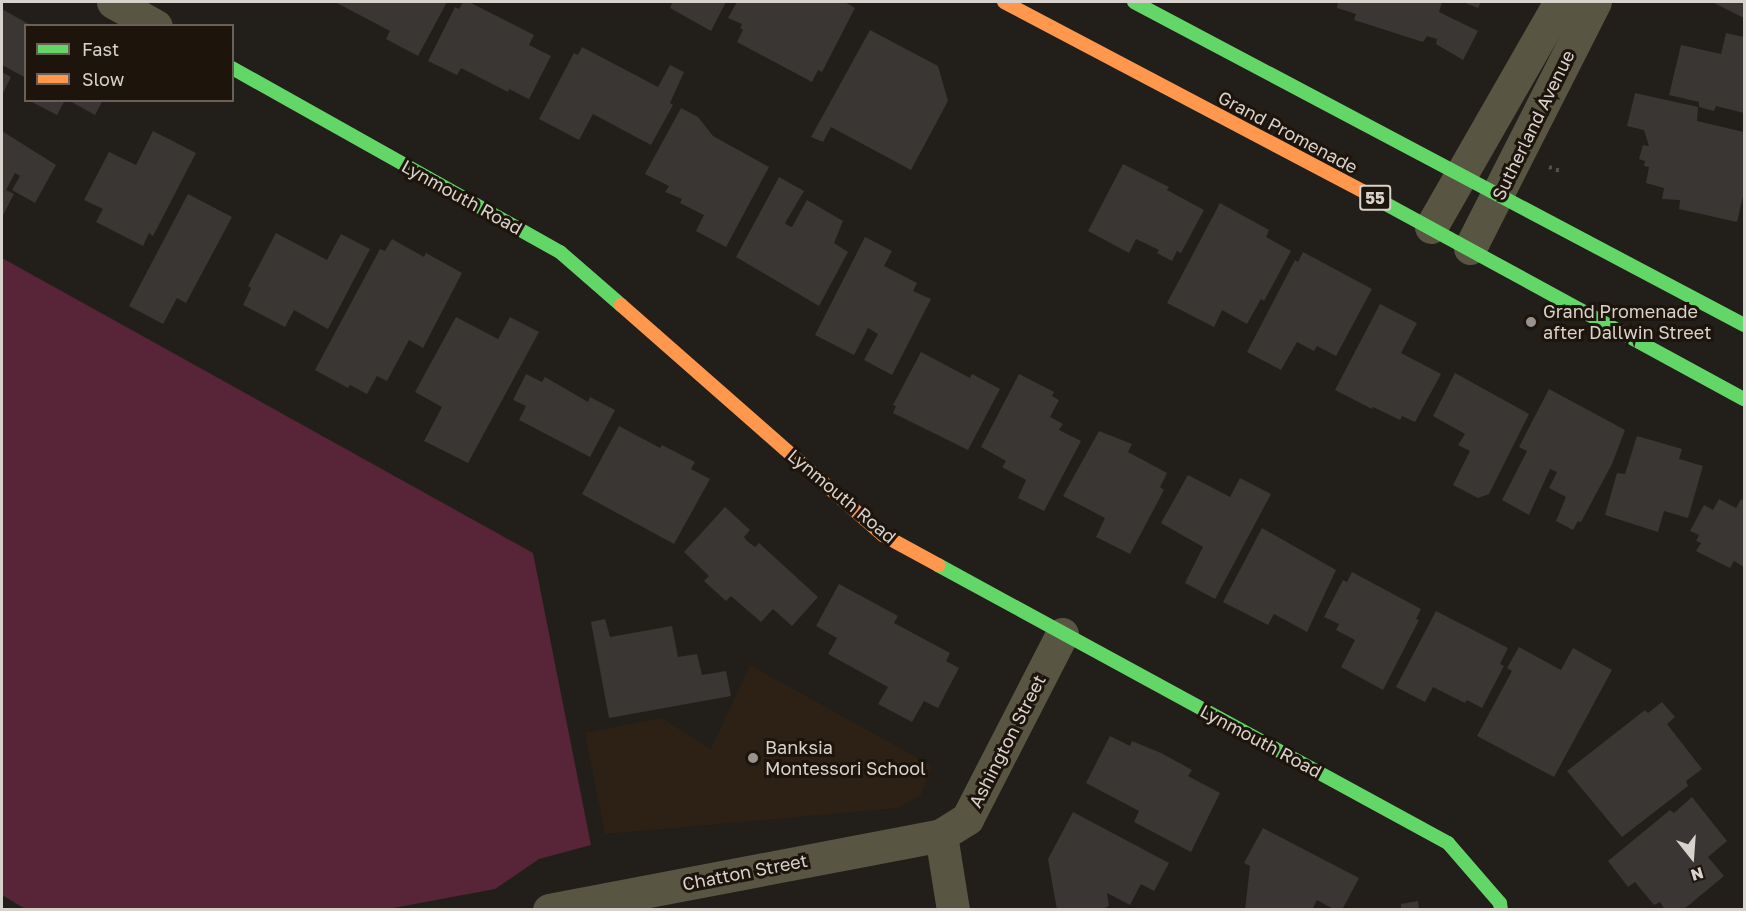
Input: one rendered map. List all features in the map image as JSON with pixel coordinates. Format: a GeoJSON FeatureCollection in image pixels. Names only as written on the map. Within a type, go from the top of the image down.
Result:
{"type":"FeatureCollection","features":[{"type":"Feature","properties":{"kind":"main road","name":"Grand Promenade"},"geometry":{"type":"LineString","coordinates":[[1004,2],[1470,248],[1744,399]]}},
{"type":"Feature","properties":{"kind":"main road"},"geometry":{"type":"LineString","coordinates":[[1134,2],[1744,325]]}},
{"type":"Feature","properties":{"kind":"main road","name":"Lynmouth Road"},"geometry":{"type":"LineString","coordinates":[[234,69],[560,252],[883,535],[1448,843],[1500,903],[1501,909]]}},
{"type":"Feature","properties":{"kind":"street"},"geometry":{"type":"LineString","coordinates":[[113,2],[152,24]]}},
{"type":"Feature","properties":{"kind":"street","name":"Sutherland Avenue"},"geometry":{"type":"LineString","coordinates":[[1431,228],[1560,2]]}},
{"type":"Feature","properties":{"kind":"street","name":"Sutherland Avenue"},"geometry":{"type":"LineString","coordinates":[[1470,248],[1499,195],[1516,155],[1595,2]]}},
{"type":"Feature","properties":{"kind":"street","name":"Ashington Street"},"geometry":{"type":"LineString","coordinates":[[941,835],[967,819],[1062,634]]}},
{"type":"Feature","properties":{"kind":"street"},"geometry":{"type":"LineString","coordinates":[[941,835],[953,909]]}},
{"type":"Feature","properties":{"kind":"street","name":"Chatton Street"},"geometry":{"type":"LineString","coordinates":[[549,909],[941,835]]}},
{"type":"Feature","properties":{"kind":"shaded area"},"geometry":{"type":"Polygon","coordinates":[[[2,258],[533,553],[591,845],[539,859],[495,889],[388,909],[27,910],[2,895],[2,258]]]}},
{"type":"Feature","properties":{"kind":"shaded area","name":"Banksia Montessori School"},"geometry":{"type":"Polygon","coordinates":[[[750,665],[932,766],[921,795],[898,808],[605,834],[585,733],[661,718],[711,749],[750,665]]]}},
{"type":"Feature","properties":{"kind":"building"},"geometry":{"type":"Polygon","coordinates":[[[335,2],[447,2],[418,56],[386,39],[390,31],[335,2]]]}},
{"type":"Feature","properties":{"kind":"building"},"geometry":{"type":"Polygon","coordinates":[[[463,2],[469,2],[534,35],[529,45],[551,56],[529,99],[509,89],[508,92],[461,68],[457,75],[428,61],[455,7],[459,9],[463,2]]]}},
{"type":"Feature","properties":{"kind":"building"},"geometry":{"type":"Polygon","coordinates":[[[668,2],[726,2],[711,31],[670,8],[672,3],[668,2]]]}},
{"type":"Feature","properties":{"kind":"building"},"geometry":{"type":"Polygon","coordinates":[[[737,2],[845,2],[855,8],[822,72],[818,70],[812,82],[737,42],[743,30],[740,28],[742,24],[728,18],[737,2]]]}},
{"type":"Feature","properties":{"kind":"building"},"geometry":{"type":"Polygon","coordinates":[[[1338,2],[1442,2],[1439,12],[1478,31],[1463,60],[1436,44],[1437,39],[1427,36],[1423,42],[1354,20],[1356,14],[1337,8],[1338,2]]]}},
{"type":"Feature","properties":{"kind":"building"},"geometry":{"type":"Polygon","coordinates":[[[1463,2],[1481,2],[1478,8],[1463,2]]]}},
{"type":"Feature","properties":{"kind":"building"},"geometry":{"type":"Polygon","coordinates":[[[1712,2],[1744,2],[1744,18],[1712,2]]]}},
{"type":"Feature","properties":{"kind":"building"},"geometry":{"type":"Polygon","coordinates":[[[2,9],[28,24],[24,24],[24,77],[2,65],[2,9]]]}},
{"type":"Feature","properties":{"kind":"building"},"geometry":{"type":"Polygon","coordinates":[[[870,30],[938,66],[948,101],[911,170],[831,127],[823,142],[811,137],[870,30]]]}},
{"type":"Feature","properties":{"kind":"building"},"geometry":{"type":"Polygon","coordinates":[[[1726,33],[1744,37],[1744,113],[1716,106],[1714,111],[1699,107],[1699,102],[1669,95],[1681,45],[1721,54],[1726,33]]]}},
{"type":"Feature","properties":{"kind":"building"},"geometry":{"type":"Polygon","coordinates":[[[582,47],[658,87],[670,65],[684,72],[670,103],[673,105],[651,145],[593,114],[579,140],[539,119],[574,53],[578,55],[582,47]]]}},
{"type":"Feature","properties":{"kind":"building"},"geometry":{"type":"Polygon","coordinates":[[[2,72],[11,77],[2,95],[2,72]]]}},
{"type":"Feature","properties":{"kind":"building"},"geometry":{"type":"Polygon","coordinates":[[[1635,93],[1698,107],[1697,121],[1744,132],[1744,192],[1737,222],[1679,209],[1680,200],[1662,199],[1664,188],[1646,183],[1649,167],[1644,166],[1645,161],[1639,159],[1643,145],[1649,146],[1644,130],[1627,126],[1635,93]]]}},
{"type":"Feature","properties":{"kind":"building"},"geometry":{"type":"Polygon","coordinates":[[[32,102],[64,102],[57,115],[32,102]]]}},
{"type":"Feature","properties":{"kind":"building"},"geometry":{"type":"Polygon","coordinates":[[[72,102],[102,102],[95,115],[72,102]]]}},
{"type":"Feature","properties":{"kind":"building"},"geometry":{"type":"Polygon","coordinates":[[[681,108],[698,117],[713,136],[769,167],[726,247],[696,231],[704,215],[680,203],[682,199],[665,192],[669,186],[645,174],[681,108]]]}},
{"type":"Feature","properties":{"kind":"building"},"geometry":{"type":"Polygon","coordinates":[[[2,131],[56,165],[35,203],[12,190],[20,176],[15,173],[6,190],[14,194],[2,217],[2,131]]]}},
{"type":"Feature","properties":{"kind":"building"},"geometry":{"type":"Polygon","coordinates":[[[153,131],[196,153],[153,236],[149,233],[143,246],[96,222],[103,209],[84,200],[109,152],[136,165],[153,131]]]}},
{"type":"Feature","properties":{"kind":"building"},"geometry":{"type":"Polygon","coordinates":[[[1123,164],[1169,187],[1167,190],[1204,210],[1181,253],[1177,251],[1172,261],[1157,253],[1159,250],[1136,239],[1129,253],[1088,231],[1123,164]]]}},
{"type":"Feature","properties":{"kind":"building"},"geometry":{"type":"Polygon","coordinates":[[[779,177],[804,191],[785,223],[787,225],[792,227],[807,200],[843,221],[834,243],[848,252],[819,306],[736,257],[779,177]]]}},
{"type":"Feature","properties":{"kind":"building"},"geometry":{"type":"Polygon","coordinates":[[[188,194],[232,217],[186,303],[177,298],[163,324],[129,306],[188,194]]]}},
{"type":"Feature","properties":{"kind":"building"},"geometry":{"type":"Polygon","coordinates":[[[1220,203],[1269,230],[1266,237],[1291,251],[1264,301],[1261,299],[1247,324],[1222,310],[1214,327],[1167,303],[1220,203]]]}},
{"type":"Feature","properties":{"kind":"building"},"geometry":{"type":"Polygon","coordinates":[[[276,233],[327,260],[341,234],[370,249],[328,329],[294,310],[285,327],[243,305],[251,288],[248,286],[276,233]]]}},
{"type":"Feature","properties":{"kind":"building"},"geometry":{"type":"Polygon","coordinates":[[[865,237],[892,251],[884,266],[917,283],[913,291],[931,299],[892,375],[864,360],[878,334],[868,328],[854,355],[815,335],[865,237]]]}},
{"type":"Feature","properties":{"kind":"building"},"geometry":{"type":"Polygon","coordinates":[[[392,239],[424,257],[426,253],[462,273],[423,348],[409,340],[387,381],[377,376],[367,394],[350,385],[348,388],[315,370],[380,249],[385,251],[392,239]]]}},
{"type":"Feature","properties":{"kind":"building"},"geometry":{"type":"Polygon","coordinates":[[[1303,252],[1372,289],[1336,356],[1317,346],[1314,351],[1297,342],[1281,370],[1247,352],[1295,260],[1298,262],[1303,252]]]}},
{"type":"Feature","properties":{"kind":"building"},"geometry":{"type":"Polygon","coordinates":[[[1380,304],[1417,323],[1401,353],[1441,374],[1415,422],[1402,416],[1400,420],[1373,407],[1372,409],[1335,390],[1380,304]]]}},
{"type":"Feature","properties":{"kind":"building"},"geometry":{"type":"Polygon","coordinates":[[[456,317],[498,339],[510,317],[539,332],[468,463],[424,441],[442,407],[415,392],[456,317]]]}},
{"type":"Feature","properties":{"kind":"building"},"geometry":{"type":"Polygon","coordinates":[[[921,352],[970,378],[972,374],[1000,389],[968,450],[893,413],[896,406],[893,405],[921,352]]]}},
{"type":"Feature","properties":{"kind":"building"},"geometry":{"type":"Polygon","coordinates":[[[1455,373],[1529,414],[1489,494],[1478,498],[1453,485],[1470,451],[1458,445],[1465,434],[1433,416],[1455,373]]]}},
{"type":"Feature","properties":{"kind":"building"},"geometry":{"type":"Polygon","coordinates":[[[526,374],[542,382],[545,377],[588,402],[590,397],[615,410],[590,457],[519,420],[526,406],[513,400],[526,374]]]}},
{"type":"Feature","properties":{"kind":"building"},"geometry":{"type":"Polygon","coordinates":[[[1019,374],[1054,392],[1052,396],[1059,400],[1050,417],[1063,424],[1059,430],[1081,441],[1044,511],[1018,498],[1026,480],[1002,467],[1006,461],[981,447],[1019,374]]]}},
{"type":"Feature","properties":{"kind":"building"},"geometry":{"type":"Polygon","coordinates":[[[1549,389],[1625,430],[1612,464],[1581,522],[1578,521],[1573,530],[1556,521],[1566,497],[1549,488],[1557,472],[1550,469],[1529,515],[1502,500],[1527,451],[1519,447],[1549,389]]]}},
{"type":"Feature","properties":{"kind":"building"},"geometry":{"type":"Polygon","coordinates":[[[619,426],[660,448],[662,445],[695,462],[691,469],[710,479],[674,544],[582,494],[619,426]]]}},
{"type":"Feature","properties":{"kind":"building"},"geometry":{"type":"Polygon","coordinates":[[[1099,431],[1132,444],[1128,452],[1167,473],[1160,487],[1164,490],[1130,554],[1096,537],[1105,518],[1063,496],[1099,431]]]}},
{"type":"Feature","properties":{"kind":"building"},"geometry":{"type":"Polygon","coordinates":[[[1637,436],[1682,449],[1679,459],[1703,466],[1688,518],[1664,511],[1658,532],[1605,515],[1617,473],[1625,474],[1637,436]]]}},
{"type":"Feature","properties":{"kind":"building"},"geometry":{"type":"Polygon","coordinates":[[[1188,475],[1230,497],[1240,478],[1271,494],[1215,599],[1185,583],[1203,547],[1161,523],[1188,475]]]}},
{"type":"Feature","properties":{"kind":"building"},"geometry":{"type":"Polygon","coordinates":[[[1719,499],[1736,508],[1741,499],[1744,501],[1744,567],[1734,561],[1730,568],[1696,551],[1701,543],[1696,541],[1699,535],[1690,531],[1704,505],[1713,510],[1719,499]]]}},
{"type":"Feature","properties":{"kind":"building"},"geometry":{"type":"Polygon","coordinates":[[[725,507],[750,530],[744,537],[747,541],[755,547],[759,543],[818,597],[792,626],[773,609],[761,622],[731,596],[726,601],[704,581],[709,576],[684,552],[725,507]]]}},
{"type":"Feature","properties":{"kind":"building"},"geometry":{"type":"Polygon","coordinates":[[[1262,528],[1336,570],[1307,632],[1274,614],[1268,625],[1223,602],[1262,528]]]}},
{"type":"Feature","properties":{"kind":"building"},"geometry":{"type":"Polygon","coordinates":[[[1352,572],[1421,609],[1416,619],[1419,620],[1383,690],[1341,667],[1355,640],[1336,630],[1339,624],[1324,617],[1343,580],[1347,582],[1352,572]]]}},
{"type":"Feature","properties":{"kind":"building"},"geometry":{"type":"Polygon","coordinates":[[[839,584],[898,616],[894,623],[950,653],[946,661],[959,668],[938,708],[924,701],[912,722],[878,704],[888,687],[828,654],[837,638],[816,626],[839,584]]]}},
{"type":"Feature","properties":{"kind":"building"},"geometry":{"type":"Polygon","coordinates":[[[1436,611],[1508,648],[1500,664],[1504,666],[1482,708],[1467,700],[1465,703],[1433,687],[1425,702],[1396,687],[1436,611]]]}},
{"type":"Feature","properties":{"kind":"building"},"geometry":{"type":"Polygon","coordinates":[[[605,619],[610,637],[672,626],[678,657],[697,654],[702,675],[726,671],[731,696],[609,718],[591,622],[605,619]]]}},
{"type":"Feature","properties":{"kind":"building"},"geometry":{"type":"Polygon","coordinates":[[[1519,647],[1561,670],[1573,648],[1612,670],[1554,777],[1477,736],[1512,671],[1507,668],[1519,647]]]}},
{"type":"Feature","properties":{"kind":"building"},"geometry":{"type":"Polygon","coordinates":[[[1662,702],[1675,717],[1667,724],[1702,769],[1686,781],[1688,786],[1622,837],[1567,771],[1645,710],[1648,713],[1662,702]]]}},
{"type":"Feature","properties":{"kind":"building"},"geometry":{"type":"Polygon","coordinates":[[[1110,736],[1130,746],[1132,741],[1161,753],[1192,770],[1188,776],[1220,793],[1191,852],[1134,822],[1139,811],[1086,783],[1110,736]]]}},
{"type":"Feature","properties":{"kind":"building"},"geometry":{"type":"Polygon","coordinates":[[[1692,797],[1727,841],[1708,857],[1724,876],[1683,910],[1665,910],[1660,902],[1654,905],[1635,882],[1628,887],[1608,861],[1670,810],[1674,813],[1692,797]]]}},
{"type":"Feature","properties":{"kind":"building"},"geometry":{"type":"Polygon","coordinates":[[[1073,812],[1169,863],[1154,891],[1141,884],[1130,905],[1107,893],[1109,906],[1101,910],[1057,910],[1048,859],[1073,812]]]}},
{"type":"Feature","properties":{"kind":"building"},"geometry":{"type":"Polygon","coordinates":[[[1263,828],[1359,878],[1342,910],[1335,910],[1317,900],[1312,910],[1245,910],[1250,866],[1244,863],[1263,828]]]}},
{"type":"Feature","properties":{"kind":"building"},"geometry":{"type":"Polygon","coordinates":[[[1418,901],[1419,910],[1401,910],[1401,904],[1418,901]]]}},
{"type":"Feature","properties":{"kind":"traffic: fast"},"geometry":{"type":"LineString","coordinates":[[1134,2],[1744,325]]}},
{"type":"Feature","properties":{"kind":"traffic: fast"},"geometry":{"type":"LineString","coordinates":[[234,69],[560,252],[621,305]]}},
{"type":"Feature","properties":{"kind":"traffic: fast"},"geometry":{"type":"LineString","coordinates":[[1375,198],[1744,399]]}},
{"type":"Feature","properties":{"kind":"traffic: fast"},"geometry":{"type":"LineString","coordinates":[[938,565],[1448,843],[1500,903],[1501,910]]}},
{"type":"Feature","properties":{"kind":"traffic: slow"},"geometry":{"type":"LineString","coordinates":[[1004,2],[1375,198]]}},
{"type":"Feature","properties":{"kind":"traffic: slow"},"geometry":{"type":"LineString","coordinates":[[621,305],[883,535],[938,565]]}},
{"type":"Feature","properties":{"kind":"place","name":"Grand Promenade after Dallwin Street"},"geometry":{"type":"Point","coordinates":[1531,322]}},
{"type":"Feature","properties":{"kind":"place","name":"Banksia Montessori School"},"geometry":{"type":"Point","coordinates":[753,758]}}]}
